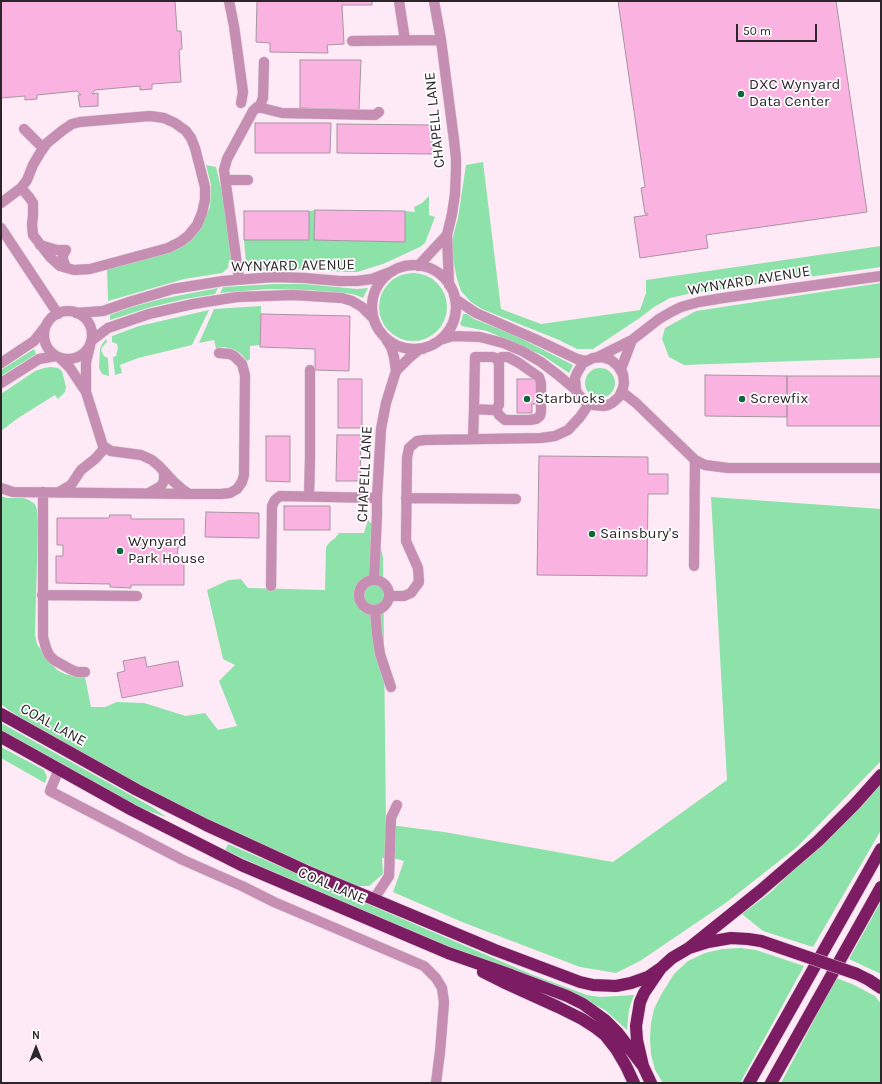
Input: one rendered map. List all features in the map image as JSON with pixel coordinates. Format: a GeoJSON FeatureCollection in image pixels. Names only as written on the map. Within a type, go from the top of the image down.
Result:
{"type":"FeatureCollection","features":[{"type":"Feature","properties":{"kind":"highway","name":"COAL LANE"},"geometry":{"type":"LineString","coordinates":[[1,714],[137,790],[206,825],[306,871],[495,950],[580,982],[593,985],[616,986],[631,983],[648,977],[662,968]]}},
{"type":"Feature","properties":{"kind":"highway","name":"COAL LANE"},"geometry":{"type":"LineString","coordinates":[[1,737],[132,810],[241,865],[448,953],[510,974],[567,996],[583,1004],[605,1020],[617,1032],[643,1066]]}},
{"type":"Feature","properties":{"kind":"highway"},"geometry":{"type":"LineString","coordinates":[[651,1083],[643,1066],[637,1040],[636,1026],[640,1002],[644,993],[662,968],[672,958],[689,948],[760,891],[818,841],[855,804],[881,775]]}},
{"type":"Feature","properties":{"kind":"highway"},"geometry":{"type":"LineString","coordinates":[[749,1083],[881,849]]}},
{"type":"Feature","properties":{"kind":"highway"},"geometry":{"type":"LineString","coordinates":[[771,1083],[881,887]]}},
{"type":"Feature","properties":{"kind":"highway"},"geometry":{"type":"LineString","coordinates":[[689,948],[708,942],[730,938],[761,941],[857,974],[881,988]]}},
{"type":"Feature","properties":{"kind":"highway"},"geometry":{"type":"LineString","coordinates":[[448,953],[503,982],[582,1019],[596,1028],[605,1035],[616,1049],[634,1083]]}},
{"type":"Feature","properties":{"kind":"street"},"geometry":{"type":"LineString","coordinates":[[229,1],[243,92],[241,103]]}},
{"type":"Feature","properties":{"kind":"street"},"geometry":{"type":"LineString","coordinates":[[399,1],[405,40]]}},
{"type":"Feature","properties":{"kind":"street","name":"CHAPELL LANE"},"geometry":{"type":"LineString","coordinates":[[434,1],[441,40],[454,140],[456,170],[453,207],[447,235],[449,285]]}},
{"type":"Feature","properties":{"kind":"street"},"geometry":{"type":"LineString","coordinates":[[352,41],[441,40]]}},
{"type":"Feature","properties":{"kind":"street"},"geometry":{"type":"LineString","coordinates":[[259,108],[263,98],[264,62]]}},
{"type":"Feature","properties":{"kind":"street"},"geometry":{"type":"LineString","coordinates":[[240,280],[224,170],[227,160],[253,111],[257,107],[282,113],[375,115],[379,112]]}},
{"type":"Feature","properties":{"kind":"street"},"geometry":{"type":"LineString","coordinates":[[1,203],[21,188],[47,143],[72,124],[150,116],[164,118],[175,123],[186,131],[191,138],[205,187],[205,200],[202,213],[197,224],[188,236],[180,242],[168,248],[90,269],[74,270],[60,266],[40,245],[34,235],[32,224],[34,216],[32,203],[21,188]]}},
{"type":"Feature","properties":{"kind":"street"},"geometry":{"type":"LineString","coordinates":[[24,129],[43,148]]}},
{"type":"Feature","properties":{"kind":"street"},"geometry":{"type":"LineString","coordinates":[[226,180],[248,180]]}},
{"type":"Feature","properties":{"kind":"street"},"geometry":{"type":"LineString","coordinates":[[1,228],[58,314]]}},
{"type":"Feature","properties":{"kind":"street"},"geometry":{"type":"LineString","coordinates":[[418,266],[447,235]]}},
{"type":"Feature","properties":{"kind":"street"},"geometry":{"type":"LineString","coordinates":[[40,245],[57,250],[66,250],[63,255],[63,260],[66,267]]}},
{"type":"Feature","properties":{"kind":"street","name":"WYNYARD AVENUE"},"geometry":{"type":"LineString","coordinates":[[76,313],[103,311],[173,289],[202,284],[273,278],[357,281],[372,279],[405,266],[418,266],[430,269],[441,276],[449,285],[455,299],[455,314],[453,322],[450,329],[440,340],[426,347],[411,349],[404,348],[396,345],[384,336],[377,328],[373,318],[372,304],[375,291],[382,280],[393,271]]}},
{"type":"Feature","properties":{"kind":"street","name":"WYNYARD AVENUE"},"geometry":{"type":"LineString","coordinates":[[597,357],[632,340],[659,319],[681,307],[699,302],[881,276]]}},
{"type":"Feature","properties":{"kind":"street","name":"WYNYARD AVENUE"},"geometry":{"type":"LineString","coordinates":[[91,343],[108,328],[149,314],[193,304],[237,297],[293,295],[342,298],[352,301],[362,307],[373,318]]}},
{"type":"Feature","properties":{"kind":"street"},"geometry":{"type":"LineString","coordinates":[[455,299],[476,313],[577,359],[586,361]]}},
{"type":"Feature","properties":{"kind":"street"},"geometry":{"type":"LineString","coordinates":[[1,363],[34,342],[51,319],[58,314],[65,312],[76,313],[86,319],[92,333],[86,362],[86,392]]}},
{"type":"Feature","properties":{"kind":"street"},"geometry":{"type":"LineString","coordinates":[[46,326],[44,334],[48,348],[70,368],[86,392],[103,446],[103,450],[100,454],[81,470],[71,485],[58,492]]}},
{"type":"Feature","properties":{"kind":"street","name":"CHAPELL LANE"},"geometry":{"type":"LineString","coordinates":[[374,580],[381,429],[386,403],[396,371],[393,352],[384,336]]}},
{"type":"Feature","properties":{"kind":"street"},"geometry":{"type":"LineString","coordinates":[[440,340],[453,336],[466,336],[490,339],[503,343],[522,351],[541,362],[576,390],[581,398],[589,404],[598,406],[608,405],[616,400],[622,392],[624,383],[621,369],[615,362],[602,357],[597,357],[586,361],[580,368],[575,378],[576,390]]}},
{"type":"Feature","properties":{"kind":"street"},"geometry":{"type":"LineString","coordinates":[[621,369],[632,340]]}},
{"type":"Feature","properties":{"kind":"street"},"geometry":{"type":"LineString","coordinates":[[1,383],[40,359],[57,357],[71,359],[79,356],[86,351],[91,343]]}},
{"type":"Feature","properties":{"kind":"street"},"geometry":{"type":"LineString","coordinates":[[396,371],[420,349],[426,347]]}},
{"type":"Feature","properties":{"kind":"street"},"geometry":{"type":"LineString","coordinates":[[1,488],[13,492],[190,494],[221,494],[230,493],[237,489],[242,482],[244,475],[245,375],[242,364],[234,356],[219,353]]}},
{"type":"Feature","properties":{"kind":"street"},"geometry":{"type":"LineString","coordinates":[[473,439],[475,357],[492,357],[497,359],[502,356],[508,357],[539,377],[541,383],[541,412],[540,416],[536,419],[505,420],[496,409]]}},
{"type":"Feature","properties":{"kind":"street"},"geometry":{"type":"LineString","coordinates":[[496,409],[499,398],[499,364],[497,359]]}},
{"type":"Feature","properties":{"kind":"street"},"geometry":{"type":"LineString","coordinates":[[309,496],[310,370]]}},
{"type":"Feature","properties":{"kind":"street"},"geometry":{"type":"LineString","coordinates":[[622,392],[636,403],[695,460],[705,465],[728,468],[881,468]]}},
{"type":"Feature","properties":{"kind":"street"},"geometry":{"type":"LineString","coordinates":[[389,596],[404,596],[412,592],[419,582],[418,568],[406,541],[407,458],[409,448],[417,441],[425,440],[541,438],[555,436],[568,430],[589,404]]}},
{"type":"Feature","properties":{"kind":"street"},"geometry":{"type":"LineString","coordinates":[[474,410],[496,409]]}},
{"type":"Feature","properties":{"kind":"street"},"geometry":{"type":"LineString","coordinates":[[103,446],[111,451],[141,456],[152,460],[172,481],[190,494]]}},
{"type":"Feature","properties":{"kind":"street"},"geometry":{"type":"LineString","coordinates":[[694,566],[695,460]]}},
{"type":"Feature","properties":{"kind":"street"},"geometry":{"type":"LineString","coordinates":[[150,493],[161,486],[164,481],[164,471]]}},
{"type":"Feature","properties":{"kind":"street"},"geometry":{"type":"LineString","coordinates":[[43,492],[43,637],[49,655],[54,660],[77,672],[85,672]]}},
{"type":"Feature","properties":{"kind":"street"},"geometry":{"type":"LineString","coordinates":[[271,586],[272,506],[275,500],[280,496],[377,498]]}},
{"type":"Feature","properties":{"kind":"street"},"geometry":{"type":"LineString","coordinates":[[406,498],[516,499]]}},
{"type":"Feature","properties":{"kind":"street"},"geometry":{"type":"LineString","coordinates":[[370,580],[374,580],[382,582],[389,592],[386,604],[375,610],[366,608],[363,605],[360,601],[359,593],[362,585],[370,580]]}},
{"type":"Feature","properties":{"kind":"street"},"geometry":{"type":"LineString","coordinates":[[42,595],[137,596]]}},
{"type":"Feature","properties":{"kind":"street"},"geometry":{"type":"LineString","coordinates":[[375,610],[376,634],[380,654],[391,687]]}},
{"type":"Feature","properties":{"kind":"street"},"geometry":{"type":"LineString","coordinates":[[59,769],[50,791],[183,860],[274,902],[424,966],[436,978],[442,988],[444,1002],[436,1083]]}},
{"type":"Feature","properties":{"kind":"street"},"geometry":{"type":"LineString","coordinates":[[374,899],[389,876],[392,818],[397,805]]}},
{"type":"Feature","properties":{"kind":"green space"},"geometry":{"type":"Polygon","coordinates":[[[483,162],[501,309],[541,324],[640,310],[646,293],[646,280],[881,246],[881,267],[692,293],[670,298],[654,307],[593,349],[577,349],[559,340],[482,309],[471,302],[461,291],[452,255],[452,240],[458,218],[466,165],[483,162]]]}},
{"type":"Feature","properties":{"kind":"green space"},"geometry":{"type":"Polygon","coordinates":[[[206,165],[216,167],[225,205],[232,260],[229,260],[228,268],[222,273],[184,279],[108,301],[107,269],[199,229],[210,207],[211,185],[206,165]]]}},
{"type":"Feature","properties":{"kind":"green space"},"geometry":{"type":"Polygon","coordinates":[[[429,196],[429,215],[435,217],[425,243],[420,247],[383,264],[357,272],[347,272],[300,269],[256,270],[252,269],[246,262],[244,240],[309,240],[309,211],[315,210],[314,240],[404,242],[405,211],[415,212],[414,207],[422,203],[429,196]]]}},
{"type":"Feature","properties":{"kind":"green space"},"geometry":{"type":"Polygon","coordinates":[[[413,273],[426,276],[437,283],[444,294],[447,307],[444,320],[437,331],[426,338],[413,341],[400,338],[389,331],[382,320],[379,307],[382,294],[389,283],[400,276],[413,273]]]}},
{"type":"Feature","properties":{"kind":"green space"},"geometry":{"type":"Polygon","coordinates":[[[881,283],[881,358],[684,365],[669,357],[662,339],[665,328],[696,311],[881,283]]]}},
{"type":"Feature","properties":{"kind":"green space"},"geometry":{"type":"Polygon","coordinates":[[[305,284],[357,289],[368,288],[363,298],[346,293],[307,290],[267,289],[220,293],[223,287],[305,284]]]}},
{"type":"Feature","properties":{"kind":"green space"},"geometry":{"type":"Polygon","coordinates":[[[218,288],[215,294],[151,307],[110,320],[110,315],[132,307],[161,299],[218,288]]]}},
{"type":"Feature","properties":{"kind":"green space"},"geometry":{"type":"Polygon","coordinates":[[[261,306],[260,345],[250,346],[250,359],[247,361],[240,353],[233,349],[224,347],[216,348],[214,340],[199,343],[214,309],[261,306]]]}},
{"type":"Feature","properties":{"kind":"green space"},"geometry":{"type":"Polygon","coordinates":[[[209,310],[192,345],[138,358],[120,365],[122,373],[115,375],[113,357],[116,356],[118,348],[117,344],[112,342],[112,336],[139,326],[209,310]]]}},
{"type":"Feature","properties":{"kind":"green space"},"geometry":{"type":"Polygon","coordinates":[[[463,314],[467,314],[474,319],[514,335],[573,365],[569,373],[542,355],[487,331],[462,326],[460,324],[463,314]]]}},
{"type":"Feature","properties":{"kind":"green space"},"geometry":{"type":"Polygon","coordinates":[[[106,339],[107,342],[101,350],[104,356],[108,358],[109,376],[102,374],[99,368],[100,349],[106,339]]]}},
{"type":"Feature","properties":{"kind":"green space"},"geometry":{"type":"Polygon","coordinates":[[[34,349],[36,354],[1,376],[1,370],[34,349]]]}},
{"type":"Feature","properties":{"kind":"green space"},"geometry":{"type":"Polygon","coordinates":[[[51,367],[58,368],[62,371],[66,387],[65,392],[58,399],[55,395],[18,418],[1,431],[1,394],[35,371],[51,367]]]}},
{"type":"Feature","properties":{"kind":"green space"},"geometry":{"type":"Polygon","coordinates":[[[600,368],[611,372],[615,383],[611,394],[600,398],[589,394],[585,383],[589,372],[600,368]]]}},
{"type":"Feature","properties":{"kind":"green space"},"geometry":{"type":"Polygon","coordinates":[[[1,496],[7,498],[24,498],[35,504],[38,524],[35,635],[37,644],[57,670],[65,674],[85,677],[91,707],[105,707],[117,702],[144,703],[186,716],[205,713],[218,730],[237,726],[219,681],[235,665],[223,659],[207,590],[229,580],[241,579],[248,588],[325,590],[326,547],[339,533],[364,533],[368,520],[377,531],[383,557],[386,826],[398,826],[444,832],[613,862],[727,780],[711,497],[881,509],[881,761],[797,847],[727,902],[640,961],[616,973],[580,967],[462,922],[393,892],[404,861],[382,858],[383,874],[369,886],[357,886],[249,839],[158,795],[50,736],[1,704],[1,496]]]}},
{"type":"Feature","properties":{"kind":"green space"},"geometry":{"type":"Polygon","coordinates":[[[1,723],[152,807],[166,817],[146,810],[80,776],[1,731],[1,723]]]}},
{"type":"Feature","properties":{"kind":"green space"},"geometry":{"type":"Polygon","coordinates":[[[1,747],[44,770],[47,777],[45,783],[1,758],[1,747]]]}},
{"type":"Feature","properties":{"kind":"green space"},"geometry":{"type":"Polygon","coordinates":[[[881,782],[881,830],[813,947],[763,931],[742,914],[771,892],[881,782]]]}},
{"type":"Feature","properties":{"kind":"green space"},"geometry":{"type":"Polygon","coordinates":[[[228,844],[533,975],[587,995],[600,997],[634,995],[629,1009],[627,1030],[605,1010],[577,996],[485,962],[262,867],[225,850],[228,844]]]}},
{"type":"Feature","properties":{"kind":"green space"},"geometry":{"type":"Polygon","coordinates":[[[881,901],[881,974],[849,959],[881,901]]]}},
{"type":"Feature","properties":{"kind":"green space"},"geometry":{"type":"Polygon","coordinates":[[[741,948],[756,950],[804,966],[740,1083],[663,1083],[655,1070],[651,1054],[650,1039],[654,1009],[662,993],[674,974],[688,961],[705,953],[722,949],[741,948]]]}},
{"type":"Feature","properties":{"kind":"green space"},"geometry":{"type":"Polygon","coordinates":[[[836,978],[852,984],[875,996],[881,1004],[881,1083],[781,1083],[836,978]]]}},
{"type":"Feature","properties":{"kind":"building"},"geometry":{"type":"Polygon","coordinates":[[[1,1],[175,1],[177,31],[181,31],[182,49],[179,50],[181,82],[152,84],[152,89],[140,90],[140,86],[95,90],[92,94],[98,93],[98,106],[80,107],[78,95],[81,95],[77,91],[37,95],[37,99],[25,100],[25,96],[1,98],[1,1]]]}},
{"type":"Feature","properties":{"kind":"building"},"geometry":{"type":"Polygon","coordinates":[[[257,1],[372,1],[372,5],[342,5],[344,44],[327,45],[328,53],[270,52],[270,43],[256,42],[257,1]]]}},
{"type":"Feature","properties":{"kind":"building","name":"DXC Wynyard Data Center"},"geometry":{"type":"Polygon","coordinates":[[[618,1],[836,1],[867,212],[706,235],[708,248],[640,258],[634,217],[648,214],[645,214],[641,188],[645,187],[618,1]]]}},
{"type":"Feature","properties":{"kind":"building"},"geometry":{"type":"Polygon","coordinates":[[[300,60],[361,60],[359,110],[300,108],[300,60]]]}},
{"type":"Feature","properties":{"kind":"building"},"geometry":{"type":"Polygon","coordinates":[[[255,123],[331,123],[330,153],[255,153],[255,123]]]}},
{"type":"Feature","properties":{"kind":"building"},"geometry":{"type":"Polygon","coordinates":[[[337,124],[432,125],[432,154],[337,153],[337,124]]]}},
{"type":"Feature","properties":{"kind":"building"},"geometry":{"type":"Polygon","coordinates":[[[315,210],[405,211],[405,242],[314,240],[315,210]]]}},
{"type":"Feature","properties":{"kind":"building"},"geometry":{"type":"Polygon","coordinates":[[[244,211],[309,211],[309,240],[244,240],[244,211]]]}},
{"type":"Feature","properties":{"kind":"building"},"geometry":{"type":"Polygon","coordinates":[[[261,314],[350,316],[349,371],[315,370],[315,349],[260,347],[261,314]]]}},
{"type":"Feature","properties":{"kind":"building"},"geometry":{"type":"Polygon","coordinates":[[[705,375],[787,376],[787,417],[705,416],[705,375]]]}},
{"type":"Feature","properties":{"kind":"building"},"geometry":{"type":"Polygon","coordinates":[[[787,376],[881,376],[881,426],[787,426],[787,376]]]}},
{"type":"Feature","properties":{"kind":"building"},"geometry":{"type":"Polygon","coordinates":[[[338,379],[362,379],[362,428],[338,428],[338,379]]]}},
{"type":"Feature","properties":{"kind":"building","name":"Starbucks"},"geometry":{"type":"Polygon","coordinates":[[[517,379],[536,379],[536,395],[538,395],[538,404],[532,404],[532,413],[517,413],[517,379]]]}},
{"type":"Feature","properties":{"kind":"building"},"geometry":{"type":"Polygon","coordinates":[[[337,435],[361,435],[360,481],[336,481],[337,435]]]}},
{"type":"Feature","properties":{"kind":"building"},"geometry":{"type":"Polygon","coordinates":[[[266,436],[290,436],[290,482],[266,481],[266,436]]]}},
{"type":"Feature","properties":{"kind":"building","name":"Sainsbury's"},"geometry":{"type":"Polygon","coordinates":[[[539,456],[648,457],[648,474],[668,474],[668,494],[648,494],[647,576],[537,575],[539,456]]]}},
{"type":"Feature","properties":{"kind":"building"},"geometry":{"type":"Polygon","coordinates":[[[284,506],[330,506],[330,530],[284,530],[284,506]]]}},
{"type":"Feature","properties":{"kind":"building"},"geometry":{"type":"Polygon","coordinates":[[[206,512],[259,513],[259,538],[205,537],[206,512]]]}},
{"type":"Feature","properties":{"kind":"building","name":"Wynyard Park House"},"geometry":{"type":"Polygon","coordinates":[[[110,515],[131,515],[131,519],[184,519],[184,547],[178,547],[177,557],[184,557],[184,585],[131,585],[131,588],[110,587],[110,584],[56,583],[56,556],[63,556],[63,545],[57,545],[57,518],[109,518],[110,515]]]}},
{"type":"Feature","properties":{"kind":"building"},"geometry":{"type":"Polygon","coordinates":[[[145,657],[147,667],[178,661],[183,686],[122,698],[117,673],[125,671],[123,661],[145,657]]]}},
{"type":"Feature","properties":{"kind":"place","name":"DXC Wynyard Data Center"},"geometry":{"type":"Point","coordinates":[741,94]}},
{"type":"Feature","properties":{"kind":"place","name":"Starbucks"},"geometry":{"type":"Point","coordinates":[527,399]}},
{"type":"Feature","properties":{"kind":"place","name":"Screwfix"},"geometry":{"type":"Point","coordinates":[742,399]}},
{"type":"Feature","properties":{"kind":"place","name":"Sainsbury's"},"geometry":{"type":"Point","coordinates":[592,534]}},
{"type":"Feature","properties":{"kind":"place","name":"Wynyard Park House"},"geometry":{"type":"Point","coordinates":[120,551]}}]}
